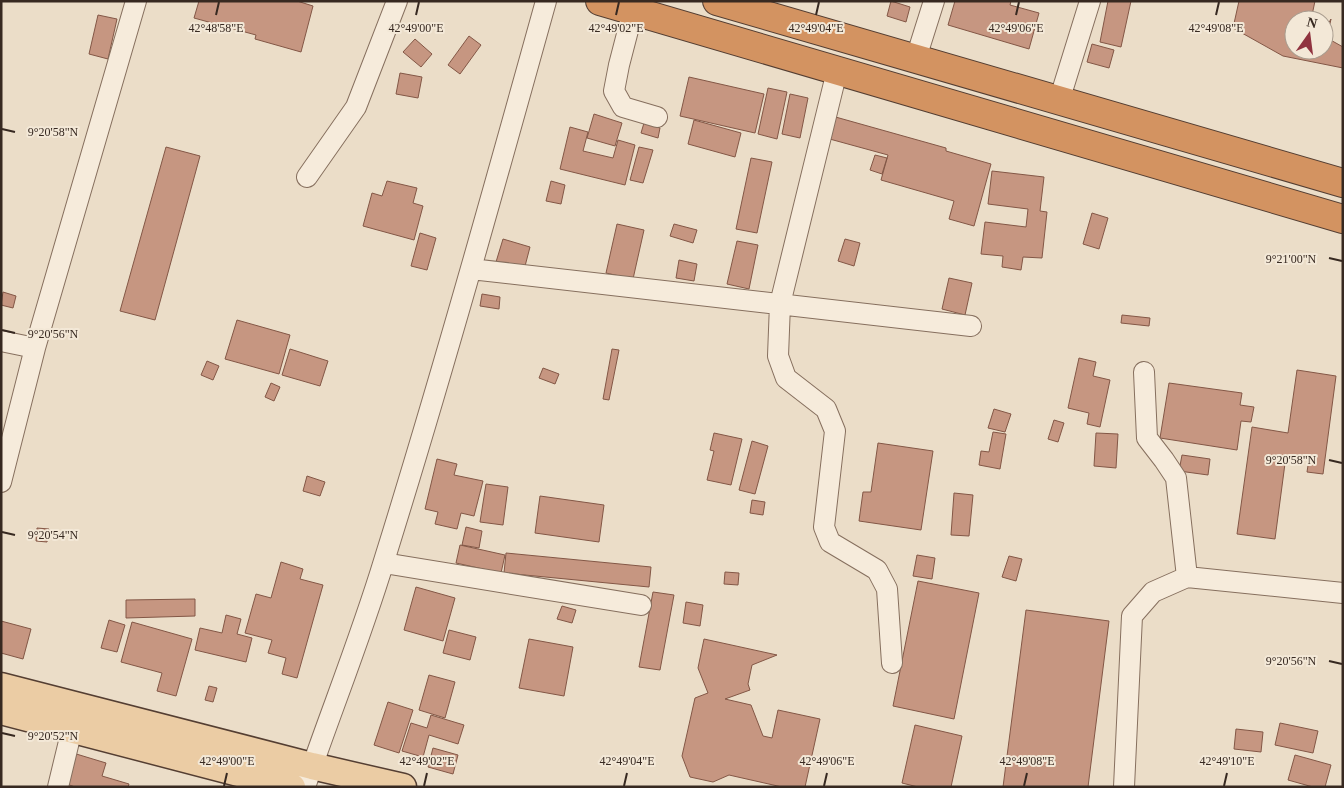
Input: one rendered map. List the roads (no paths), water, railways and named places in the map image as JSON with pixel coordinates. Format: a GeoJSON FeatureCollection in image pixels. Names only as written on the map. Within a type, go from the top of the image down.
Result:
{"type":"FeatureCollection","features":[{"type":"Feature","properties":{"kind":"highway"},"geometry":{"type":"LineString","coordinates":[[600,1],[1343,219]]}},
{"type":"Feature","properties":{"kind":"highway"},"geometry":{"type":"LineString","coordinates":[[718,1],[916,58],[1059,102],[1343,183]]}},
{"type":"Feature","properties":{"kind":"main road"},"geometry":{"type":"LineString","coordinates":[[1,686],[309,776],[403,787]]}},
{"type":"Feature","properties":{"kind":"main road"},"geometry":{"type":"LineString","coordinates":[[1,710],[292,787]]}},
{"type":"Feature","properties":{"kind":"street"},"geometry":{"type":"LineString","coordinates":[[1,482],[35,348],[136,1]]}},
{"type":"Feature","properties":{"kind":"street"},"geometry":{"type":"LineString","coordinates":[[307,177],[356,107],[397,1]]}},
{"type":"Feature","properties":{"kind":"street"},"geometry":{"type":"LineString","coordinates":[[309,776],[384,563],[471,269],[546,1]]}},
{"type":"Feature","properties":{"kind":"street"},"geometry":{"type":"LineString","coordinates":[[916,58],[934,1]]}},
{"type":"Feature","properties":{"kind":"street"},"geometry":{"type":"LineString","coordinates":[[1059,102],[1090,1]]}},
{"type":"Feature","properties":{"kind":"street"},"geometry":{"type":"LineString","coordinates":[[633,11],[614,91],[623,107],[657,117]]}},
{"type":"Feature","properties":{"kind":"street"},"geometry":{"type":"LineString","coordinates":[[837,71],[780,304],[778,356],[786,378],[826,409],[835,431],[824,527],[830,542],[877,570],[887,589],[892,663]]}},
{"type":"Feature","properties":{"kind":"street"},"geometry":{"type":"LineString","coordinates":[[471,269],[971,326]]}},
{"type":"Feature","properties":{"kind":"street"},"geometry":{"type":"LineString","coordinates":[[1,341],[35,348]]}},
{"type":"Feature","properties":{"kind":"street"},"geometry":{"type":"LineString","coordinates":[[1144,372],[1147,438],[1176,478],[1188,578]]}},
{"type":"Feature","properties":{"kind":"street"},"geometry":{"type":"LineString","coordinates":[[384,563],[641,605]]}},
{"type":"Feature","properties":{"kind":"street"},"geometry":{"type":"LineString","coordinates":[[1124,787],[1132,616],[1153,592],[1188,578],[1343,593]]}},
{"type":"Feature","properties":{"kind":"street"},"geometry":{"type":"LineString","coordinates":[[58,787],[72,729]]}}]}
